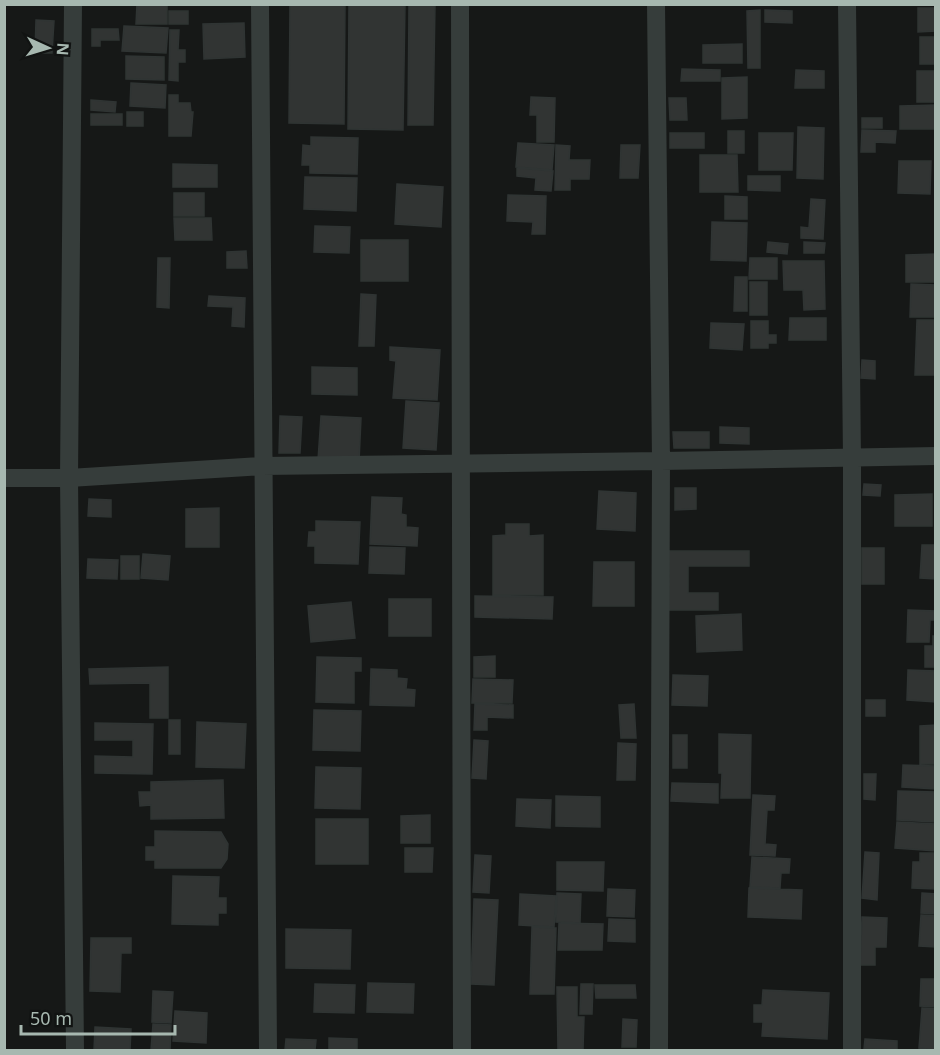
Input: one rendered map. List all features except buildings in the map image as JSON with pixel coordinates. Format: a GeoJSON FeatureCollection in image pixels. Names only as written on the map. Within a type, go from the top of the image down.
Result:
{"type":"FeatureCollection","features":[{"type":"Feature","properties":{"kind":"street"},"geometry":{"type":"LineString","coordinates":[[73,4],[69,478],[75,1050]]}},
{"type":"Feature","properties":{"kind":"street"},"geometry":{"type":"LineString","coordinates":[[260,4],[268,1050]]}},
{"type":"Feature","properties":{"kind":"street"},"geometry":{"type":"LineString","coordinates":[[460,4],[462,1050]]}},
{"type":"Feature","properties":{"kind":"street"},"geometry":{"type":"LineString","coordinates":[[656,4],[661,461],[659,1050]]}},
{"type":"Feature","properties":{"kind":"street"},"geometry":{"type":"LineString","coordinates":[[847,4],[852,458],[852,1050]]}},
{"type":"Feature","properties":{"kind":"street"},"geometry":{"type":"LineString","coordinates":[[4,478],[69,478],[262,466],[936,456]]}}]}
